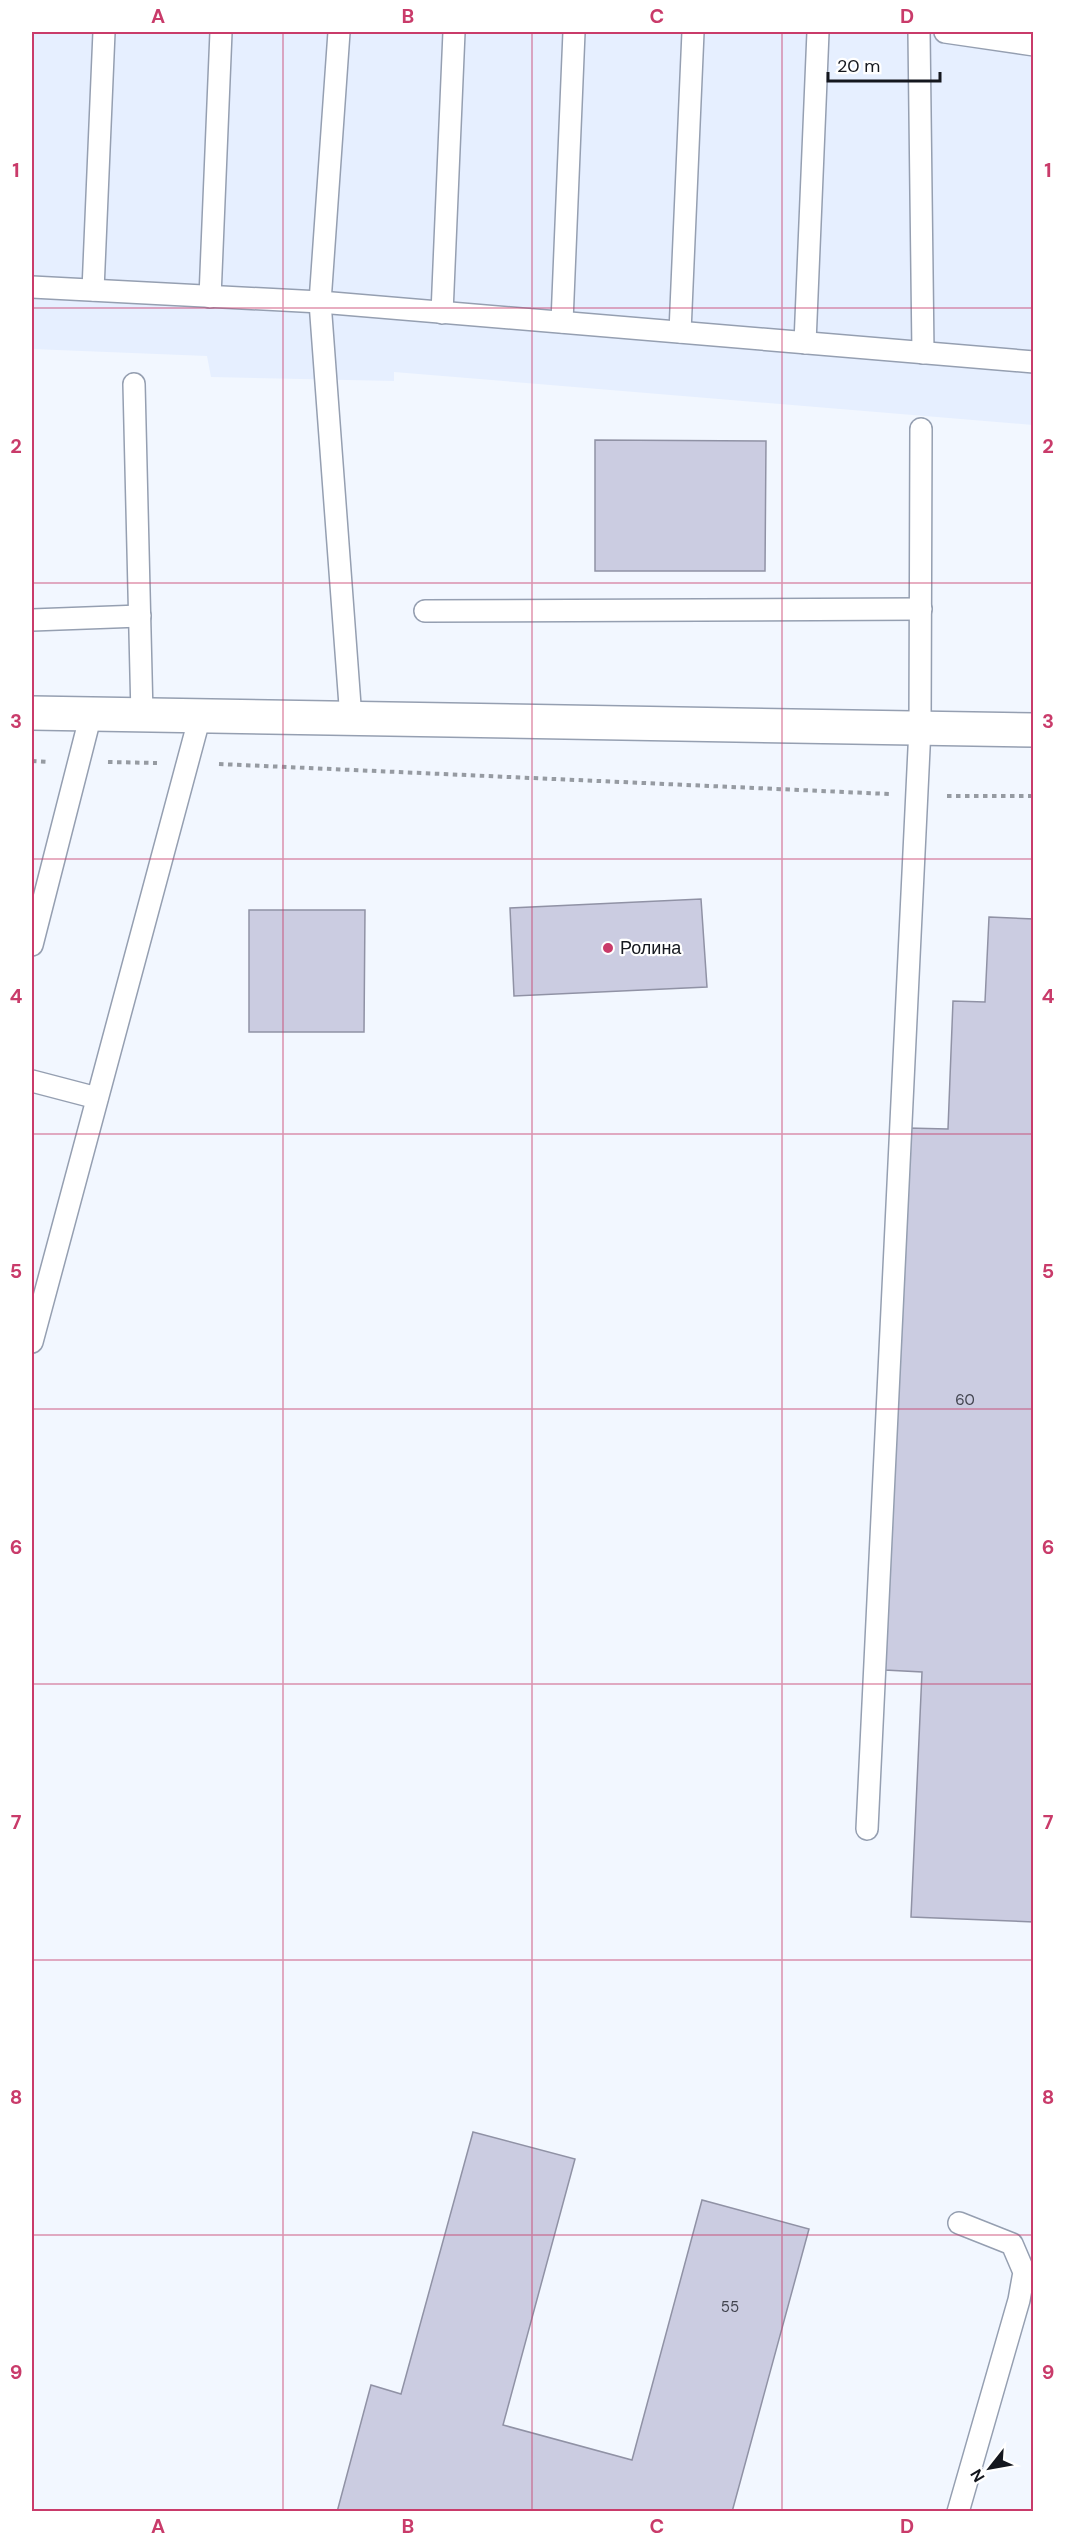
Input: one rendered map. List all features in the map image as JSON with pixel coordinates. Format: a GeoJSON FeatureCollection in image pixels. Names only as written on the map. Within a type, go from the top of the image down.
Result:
{"type":"FeatureCollection","features":[{"type":"Feature","properties":{"kind":"street"},"geometry":{"type":"LineString","coordinates":[[32,713],[1034,730]]}},
{"type":"Feature","properties":{"kind":"lane"},"geometry":{"type":"LineString","coordinates":[[93,290],[104,32]]}},
{"type":"Feature","properties":{"kind":"lane"},"geometry":{"type":"LineString","coordinates":[[210,297],[221,32]]}},
{"type":"Feature","properties":{"kind":"lane"},"geometry":{"type":"LineString","coordinates":[[339,32],[320,302],[351,719]]}},
{"type":"Feature","properties":{"kind":"lane"},"geometry":{"type":"LineString","coordinates":[[442,313],[454,32]]}},
{"type":"Feature","properties":{"kind":"lane"},"geometry":{"type":"LineString","coordinates":[[562,322],[574,32]]}},
{"type":"Feature","properties":{"kind":"lane"},"geometry":{"type":"LineString","coordinates":[[680,332],[693,32]]}},
{"type":"Feature","properties":{"kind":"lane"},"geometry":{"type":"LineString","coordinates":[[805,343],[818,32]]}},
{"type":"Feature","properties":{"kind":"lane"},"geometry":{"type":"LineString","coordinates":[[918,32],[922,353]]}},
{"type":"Feature","properties":{"kind":"lane"},"geometry":{"type":"LineString","coordinates":[[945,32],[1034,45]]}},
{"type":"Feature","properties":{"kind":"lane"},"geometry":{"type":"LineString","coordinates":[[32,287],[320,302],[1034,362]]}},
{"type":"Feature","properties":{"kind":"lane"},"geometry":{"type":"LineString","coordinates":[[134,384],[142,715]]}},
{"type":"Feature","properties":{"kind":"lane"},"geometry":{"type":"LineString","coordinates":[[867,1828],[920,728],[921,429]]}},
{"type":"Feature","properties":{"kind":"lane"},"geometry":{"type":"LineString","coordinates":[[425,611],[921,609]]}},
{"type":"Feature","properties":{"kind":"lane"},"geometry":{"type":"LineString","coordinates":[[32,620],[140,616]]}},
{"type":"Feature","properties":{"kind":"lane"},"geometry":{"type":"LineString","coordinates":[[32,945],[91,714]]}},
{"type":"Feature","properties":{"kind":"lane"},"geometry":{"type":"LineString","coordinates":[[32,1342],[200,716]]}},
{"type":"Feature","properties":{"kind":"lane"},"geometry":{"type":"LineString","coordinates":[[32,1081],[97,1098]]}},
{"type":"Feature","properties":{"kind":"lane"},"geometry":{"type":"LineString","coordinates":[[958,2511],[1019,2300],[1024,2272],[1011,2244],[959,2223]]}},
{"type":"Feature","properties":{"kind":"path"},"geometry":{"type":"LineString","coordinates":[[32,761],[187,763],[917,795],[1034,796]]}},
{"type":"Feature","properties":{"kind":"shaded area"},"geometry":{"type":"Polygon","coordinates":[[[32,32],[1033,32],[1033,425],[394,372],[394,381],[211,377],[207,356],[32,349],[32,32]]]}},
{"type":"Feature","properties":{"kind":"building"},"geometry":{"type":"Polygon","coordinates":[[[595,440],[766,441],[765,571],[595,571],[595,440]]]}},
{"type":"Feature","properties":{"kind":"building","name":"Ролина"},"geometry":{"type":"Polygon","coordinates":[[[701,899],[707,987],[514,996],[510,908],[701,899]]]}},
{"type":"Feature","properties":{"kind":"building"},"geometry":{"type":"Polygon","coordinates":[[[249,910],[365,910],[364,1032],[249,1032],[249,910]]]}},
{"type":"Feature","properties":{"kind":"building"},"geometry":{"type":"Polygon","coordinates":[[[989,917],[1034,919],[1034,1922],[911,1917],[922,1672],[885,1670],[908,1128],[948,1129],[953,1001],[985,1002],[989,917]]]}},
{"type":"Feature","properties":{"kind":"building"},"geometry":{"type":"Polygon","coordinates":[[[473,2132],[575,2159],[503,2425],[632,2460],[702,2200],[809,2229],[732,2512],[337,2512],[371,2385],[401,2394],[473,2132]]]}},
{"type":"Feature","properties":{"kind":"place","name":"Ролина"},"geometry":{"type":"Point","coordinates":[608,948]}}]}
